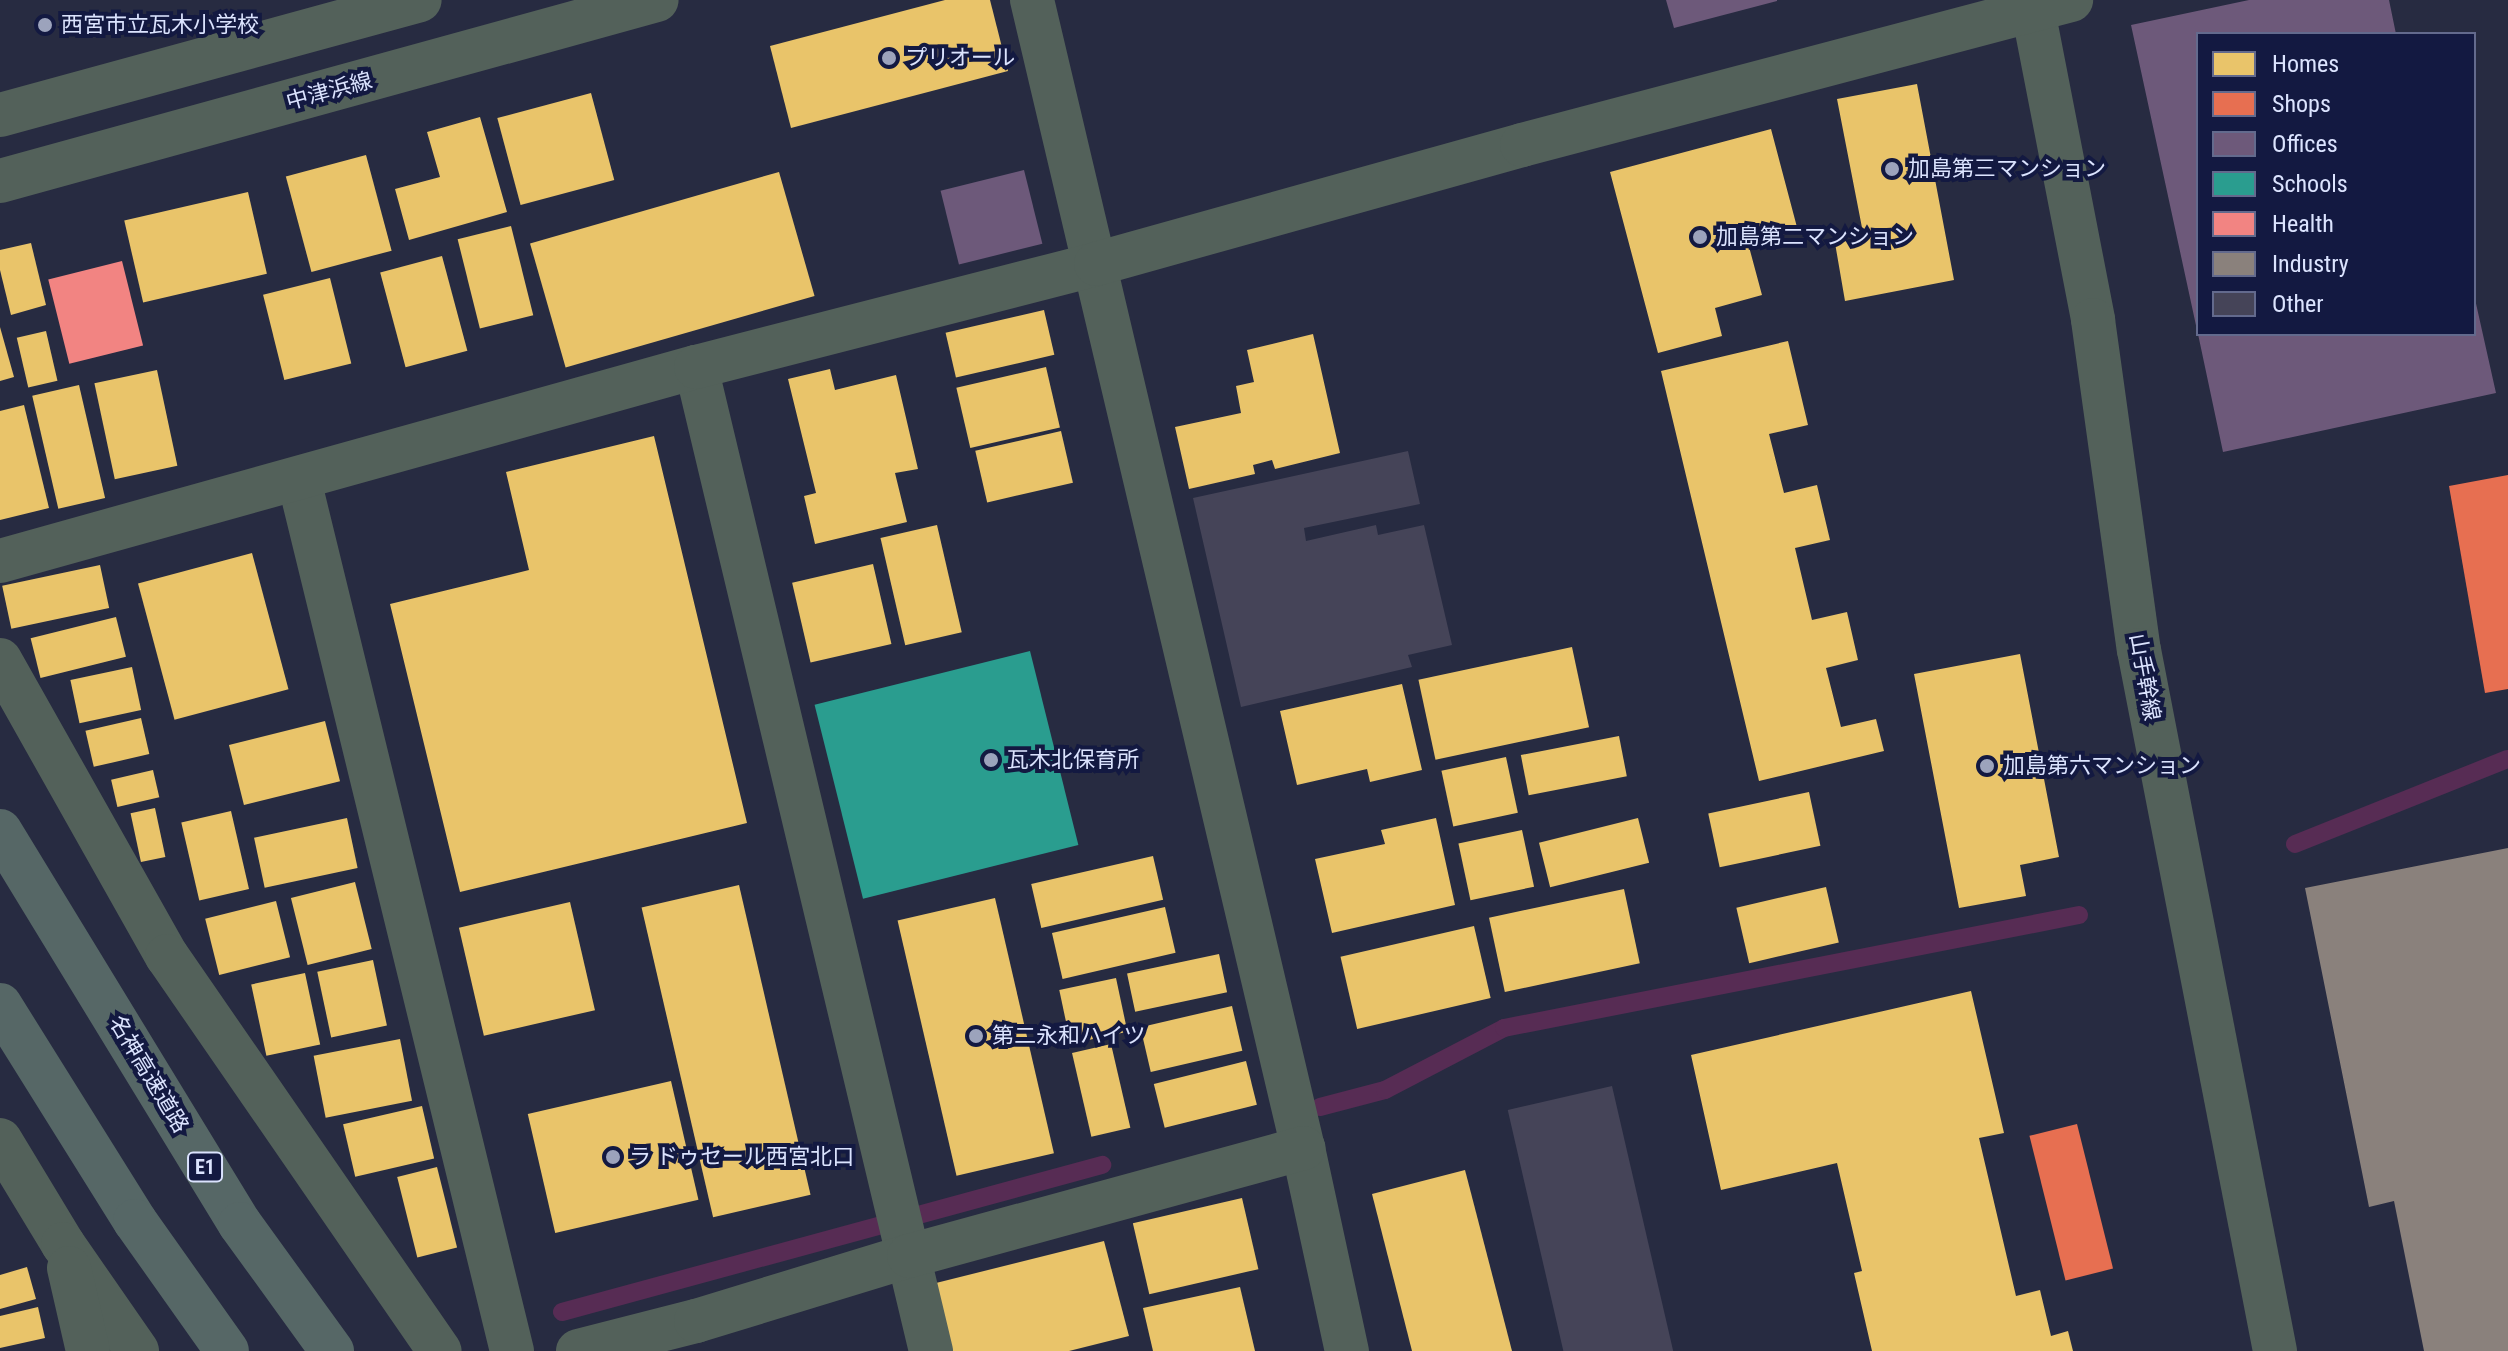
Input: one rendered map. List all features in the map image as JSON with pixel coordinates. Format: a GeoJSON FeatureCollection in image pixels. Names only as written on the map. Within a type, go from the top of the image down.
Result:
{"type":"FeatureCollection","features":[{"type":"Feature","properties":{"kind":"highway","name":"名神高速道路"},"geometry":{"type":"LineString","coordinates":[[0,831],[240,1224],[332,1351]]}},
{"type":"Feature","properties":{"kind":"highway"},"geometry":{"type":"LineString","coordinates":[[0,1005],[135,1221],[227,1351]]}},
{"type":"Feature","properties":{"kind":"street"},"geometry":{"type":"LineString","coordinates":[[0,115],[420,0]]}},
{"type":"Feature","properties":{"kind":"street","name":"中津浜線"},"geometry":{"type":"LineString","coordinates":[[0,181],[657,0]]}},
{"type":"Feature","properties":{"kind":"street"},"geometry":{"type":"LineString","coordinates":[[1032,0],[1303,1148],[1347,1351]]}},
{"type":"Feature","properties":{"kind":"street"},"geometry":{"type":"LineString","coordinates":[[0,561],[696,367],[1096,264],[2045,4]]}},
{"type":"Feature","properties":{"kind":"street","name":"山手幹線"},"geometry":{"type":"LineString","coordinates":[[2045,4],[2139,650],[2275,1351]]}},
{"type":"Feature","properties":{"kind":"street"},"geometry":{"type":"LineString","coordinates":[[696,367],[931,1351]]}},
{"type":"Feature","properties":{"kind":"street"},"geometry":{"type":"LineString","coordinates":[[299,480],[512,1351]]}},
{"type":"Feature","properties":{"kind":"street"},"geometry":{"type":"LineString","coordinates":[[0,660],[167,956],[439,1351]]}},
{"type":"Feature","properties":{"kind":"street"},"geometry":{"type":"LineString","coordinates":[[0,1140],[63,1244],[137,1351]]}},
{"type":"Feature","properties":{"kind":"street"},"geometry":{"type":"LineString","coordinates":[[578,1351],[696,1321],[904,1232],[1303,1148]]}},
{"type":"Feature","properties":{"kind":"street"},"geometry":{"type":"LineString","coordinates":[[63,1244],[88,1351]]}},
{"type":"Feature","properties":{"kind":"building: Homes","name":"プリオール"},"geometry":{"type":"Polygon","coordinates":[[[945,0],[990,0],[1008,71],[791,128],[770,46],[945,0]]]}},
{"type":"Feature","properties":{"kind":"building: Homes","name":"加島第三マンション"},"geometry":{"type":"Polygon","coordinates":[[[1917,84],[1954,280],[1845,301],[1835,243],[1864,238],[1837,99],[1917,84]]]}},
{"type":"Feature","properties":{"kind":"building: Homes"},"geometry":{"type":"Polygon","coordinates":[[[591,93],[614,180],[521,205],[497,118],[591,93]]]}},
{"type":"Feature","properties":{"kind":"building: Homes"},"geometry":{"type":"Polygon","coordinates":[[[480,117],[507,212],[409,240],[395,189],[440,177],[427,132],[480,117]]]}},
{"type":"Feature","properties":{"kind":"building: Homes","name":"加島第二マンション"},"geometry":{"type":"Polygon","coordinates":[[[1771,129],[1798,231],[1748,243],[1762,295],[1715,308],[1722,336],[1658,353],[1610,172],[1771,129]]]}},
{"type":"Feature","properties":{"kind":"building: Homes"},"geometry":{"type":"Polygon","coordinates":[[[366,155],[392,251],[311,272],[286,176],[366,155]]]}},
{"type":"Feature","properties":{"kind":"building: Homes"},"geometry":{"type":"Polygon","coordinates":[[[779,172],[815,296],[566,367],[530,243],[779,172]]]}},
{"type":"Feature","properties":{"kind":"building: Homes"},"geometry":{"type":"Polygon","coordinates":[[[248,192],[267,274],[143,302],[124,221],[248,192]]]}},
{"type":"Feature","properties":{"kind":"building: Homes"},"geometry":{"type":"Polygon","coordinates":[[[511,226],[533,315],[480,329],[458,239],[511,226]]]}},
{"type":"Feature","properties":{"kind":"building: Homes"},"geometry":{"type":"Polygon","coordinates":[[[31,243],[46,305],[11,315],[0,270],[0,250],[31,243]]]}},
{"type":"Feature","properties":{"kind":"building: Homes"},"geometry":{"type":"Polygon","coordinates":[[[442,256],[467,351],[406,367],[380,273],[442,256]]]}},
{"type":"Feature","properties":{"kind":"building: Homes"},"geometry":{"type":"Polygon","coordinates":[[[330,278],[351,363],[284,380],[263,295],[330,278]]]}},
{"type":"Feature","properties":{"kind":"building: Homes"},"geometry":{"type":"Polygon","coordinates":[[[1044,310],[1054,355],[956,378],[946,333],[1044,310]]]}},
{"type":"Feature","properties":{"kind":"building: Homes"},"geometry":{"type":"Polygon","coordinates":[[[0,327],[14,377],[0,381],[0,327]]]}},
{"type":"Feature","properties":{"kind":"building: Homes"},"geometry":{"type":"Polygon","coordinates":[[[46,331],[57,381],[28,387],[17,338],[46,331]]]}},
{"type":"Feature","properties":{"kind":"building: Homes"},"geometry":{"type":"Polygon","coordinates":[[[1313,334],[1340,453],[1275,469],[1272,460],[1253,465],[1255,474],[1189,489],[1175,427],[1241,413],[1236,386],[1254,382],[1247,350],[1313,334]]]}},
{"type":"Feature","properties":{"kind":"building: Homes"},"geometry":{"type":"Polygon","coordinates":[[[1788,341],[1808,425],[1769,434],[1784,493],[1817,485],[1830,540],[1795,548],[1812,620],[1847,612],[1858,660],[1826,668],[1841,727],[1876,719],[1884,751],[1759,781],[1661,371],[1788,341]]]}},
{"type":"Feature","properties":{"kind":"building: Homes"},"geometry":{"type":"Polygon","coordinates":[[[1046,367],[1060,427],[970,448],[956,388],[1046,367]]]}},
{"type":"Feature","properties":{"kind":"building: Homes"},"geometry":{"type":"Polygon","coordinates":[[[830,369],[835,390],[896,375],[918,469],[895,473],[907,522],[815,544],[804,496],[816,493],[788,379],[830,369]]]}},
{"type":"Feature","properties":{"kind":"building: Homes"},"geometry":{"type":"Polygon","coordinates":[[[157,370],[177,466],[115,479],[94,383],[157,370]]]}},
{"type":"Feature","properties":{"kind":"building: Homes"},"geometry":{"type":"Polygon","coordinates":[[[79,385],[105,498],[58,509],[32,396],[79,385]]]}},
{"type":"Feature","properties":{"kind":"building: Homes"},"geometry":{"type":"Polygon","coordinates":[[[24,405],[49,508],[0,520],[0,411],[24,405]]]}},
{"type":"Feature","properties":{"kind":"building: Homes"},"geometry":{"type":"Polygon","coordinates":[[[1061,431],[1073,483],[987,502],[975,451],[1061,431]]]}},
{"type":"Feature","properties":{"kind":"building: Homes"},"geometry":{"type":"Polygon","coordinates":[[[654,436],[747,823],[460,892],[390,604],[529,570],[506,472],[654,436]]]}},
{"type":"Feature","properties":{"kind":"building: Homes"},"geometry":{"type":"Polygon","coordinates":[[[937,525],[962,632],[905,645],[880,538],[937,525]]]}},
{"type":"Feature","properties":{"kind":"building: Homes"},"geometry":{"type":"Polygon","coordinates":[[[252,553],[288,689],[175,720],[138,584],[252,553]]]}},
{"type":"Feature","properties":{"kind":"building: Homes"},"geometry":{"type":"Polygon","coordinates":[[[873,564],[891,644],[811,663],[792,583],[873,564]]]}},
{"type":"Feature","properties":{"kind":"building: Homes"},"geometry":{"type":"Polygon","coordinates":[[[100,565],[109,608],[11,629],[2,586],[100,565]]]}},
{"type":"Feature","properties":{"kind":"building: Homes"},"geometry":{"type":"Polygon","coordinates":[[[116,617],[126,657],[41,678],[31,638],[116,617]]]}},
{"type":"Feature","properties":{"kind":"building: Homes"},"geometry":{"type":"Polygon","coordinates":[[[1572,647],[1589,727],[1435,760],[1418,680],[1572,647]]]}},
{"type":"Feature","properties":{"kind":"building: Homes","name":"加島第六マンション"},"geometry":{"type":"Polygon","coordinates":[[[2020,654],[2059,857],[2020,865],[2026,896],[1959,908],[1914,674],[2020,654]]]}},
{"type":"Feature","properties":{"kind":"building: Homes"},"geometry":{"type":"Polygon","coordinates":[[[132,667],[141,710],[80,723],[70,680],[132,667]]]}},
{"type":"Feature","properties":{"kind":"building: Homes"},"geometry":{"type":"Polygon","coordinates":[[[1402,684],[1422,770],[1370,782],[1367,769],[1297,785],[1280,711],[1402,684]]]}},
{"type":"Feature","properties":{"kind":"building: Homes"},"geometry":{"type":"Polygon","coordinates":[[[141,718],[149,754],[94,767],[85,731],[141,718]]]}},
{"type":"Feature","properties":{"kind":"building: Homes"},"geometry":{"type":"Polygon","coordinates":[[[325,721],[340,781],[244,805],[229,745],[325,721]]]}},
{"type":"Feature","properties":{"kind":"building: Homes"},"geometry":{"type":"Polygon","coordinates":[[[1619,736],[1627,776],[1529,795],[1521,755],[1619,736]]]}},
{"type":"Feature","properties":{"kind":"building: Homes"},"geometry":{"type":"Polygon","coordinates":[[[1506,757],[1518,813],[1453,826],[1441,771],[1506,757]]]}},
{"type":"Feature","properties":{"kind":"building: Homes"},"geometry":{"type":"Polygon","coordinates":[[[153,770],[159,797],[117,807],[111,780],[153,770]]]}},
{"type":"Feature","properties":{"kind":"building: Homes"},"geometry":{"type":"Polygon","coordinates":[[[1809,792],[1820,846],[1720,867],[1708,813],[1809,792]]]}},
{"type":"Feature","properties":{"kind":"building: Homes"},"geometry":{"type":"Polygon","coordinates":[[[155,808],[165,857],[141,862],[131,813],[155,808]]]}},
{"type":"Feature","properties":{"kind":"building: Homes"},"geometry":{"type":"Polygon","coordinates":[[[231,811],[249,889],[199,900],[181,822],[231,811]]]}},
{"type":"Feature","properties":{"kind":"building: Homes"},"geometry":{"type":"Polygon","coordinates":[[[347,818],[358,868],[265,888],[254,838],[347,818]]]}},
{"type":"Feature","properties":{"kind":"building: Homes"},"geometry":{"type":"Polygon","coordinates":[[[1436,818],[1455,905],[1332,933],[1315,859],[1385,844],[1381,830],[1436,818]]]}},
{"type":"Feature","properties":{"kind":"building: Homes"},"geometry":{"type":"Polygon","coordinates":[[[1638,818],[1649,863],[1550,887],[1539,843],[1638,818]]]}},
{"type":"Feature","properties":{"kind":"building: Homes"},"geometry":{"type":"Polygon","coordinates":[[[1522,830],[1534,887],[1470,900],[1458,844],[1522,830]]]}},
{"type":"Feature","properties":{"kind":"building: Homes"},"geometry":{"type":"Polygon","coordinates":[[[1153,856],[1163,900],[1041,928],[1031,884],[1153,856]]]}},
{"type":"Feature","properties":{"kind":"building: Homes"},"geometry":{"type":"Polygon","coordinates":[[[355,882],[372,949],[308,965],[291,898],[355,882]]]}},
{"type":"Feature","properties":{"kind":"building: Homes"},"geometry":{"type":"Polygon","coordinates":[[[739,885],[811,1195],[713,1217],[642,907],[739,885]]]}},
{"type":"Feature","properties":{"kind":"building: Homes"},"geometry":{"type":"Polygon","coordinates":[[[1826,887],[1839,943],[1749,963],[1736,908],[1826,887]]]}},
{"type":"Feature","properties":{"kind":"building: Homes"},"geometry":{"type":"Polygon","coordinates":[[[1624,889],[1640,963],[1505,992],[1489,918],[1624,889]]]}},
{"type":"Feature","properties":{"kind":"building: Homes","name":"第二永和ハイツ"},"geometry":{"type":"Polygon","coordinates":[[[995,898],[1054,1153],[957,1176],[898,920],[995,898]]]}},
{"type":"Feature","properties":{"kind":"building: Homes"},"geometry":{"type":"Polygon","coordinates":[[[276,901],[290,957],[219,975],[205,919],[276,901]]]}},
{"type":"Feature","properties":{"kind":"building: Homes"},"geometry":{"type":"Polygon","coordinates":[[[570,902],[595,1010],[484,1036],[459,928],[570,902]]]}},
{"type":"Feature","properties":{"kind":"building: Homes"},"geometry":{"type":"Polygon","coordinates":[[[1165,907],[1176,953],[1063,979],[1052,933],[1165,907]]]}},
{"type":"Feature","properties":{"kind":"building: Homes"},"geometry":{"type":"Polygon","coordinates":[[[1474,926],[1491,998],[1357,1029],[1341,957],[1474,926]]]}},
{"type":"Feature","properties":{"kind":"building: Homes"},"geometry":{"type":"Polygon","coordinates":[[[1219,954],[1227,992],[1135,1012],[1127,974],[1219,954]]]}},
{"type":"Feature","properties":{"kind":"building: Homes"},"geometry":{"type":"Polygon","coordinates":[[[373,960],[387,1026],[331,1037],[317,972],[373,960]]]}},
{"type":"Feature","properties":{"kind":"building: Homes"},"geometry":{"type":"Polygon","coordinates":[[[305,973],[320,1044],[266,1056],[251,984],[305,973]]]}},
{"type":"Feature","properties":{"kind":"building: Homes"},"geometry":{"type":"Polygon","coordinates":[[[1116,978],[1127,1032],[1071,1044],[1059,990],[1116,978]]]}},
{"type":"Feature","properties":{"kind":"building: Homes"},"geometry":{"type":"Polygon","coordinates":[[[1971,991],[2004,1133],[1979,1138],[2016,1296],[2040,1290],[2051,1336],[2068,1331],[2073,1351],[1872,1351],[1854,1273],[1862,1271],[1837,1163],[1721,1190],[1691,1055],[1971,991]]]}},
{"type":"Feature","properties":{"kind":"building: Homes"},"geometry":{"type":"Polygon","coordinates":[[[1232,1006],[1242,1051],[1151,1072],[1140,1027],[1232,1006]]]}},
{"type":"Feature","properties":{"kind":"building: Homes"},"geometry":{"type":"Polygon","coordinates":[[[400,1039],[412,1101],[326,1118],[314,1056],[400,1039]]]}},
{"type":"Feature","properties":{"kind":"building: Homes"},"geometry":{"type":"Polygon","coordinates":[[[1111,1044],[1130,1128],[1091,1137],[1072,1053],[1111,1044]]]}},
{"type":"Feature","properties":{"kind":"building: Homes"},"geometry":{"type":"Polygon","coordinates":[[[1246,1061],[1257,1105],[1165,1128],[1154,1084],[1246,1061]]]}},
{"type":"Feature","properties":{"kind":"building: Homes","name":"ラ ドゥセール西宮北口"},"geometry":{"type":"Polygon","coordinates":[[[671,1081],[698,1200],[555,1233],[528,1114],[671,1081]]]}},
{"type":"Feature","properties":{"kind":"building: Homes"},"geometry":{"type":"Polygon","coordinates":[[[422,1106],[434,1159],[355,1177],[343,1124],[422,1106]]]}},
{"type":"Feature","properties":{"kind":"building: Homes"},"geometry":{"type":"Polygon","coordinates":[[[437,1167],[457,1248],[417,1257],[397,1177],[437,1167]]]}},
{"type":"Feature","properties":{"kind":"building: Homes"},"geometry":{"type":"Polygon","coordinates":[[[1465,1170],[1512,1351],[1412,1351],[1372,1194],[1465,1170]]]}},
{"type":"Feature","properties":{"kind":"building: Homes"},"geometry":{"type":"Polygon","coordinates":[[[1242,1198],[1258,1269],[1149,1294],[1133,1223],[1242,1198]]]}},
{"type":"Feature","properties":{"kind":"building: Homes"},"geometry":{"type":"Polygon","coordinates":[[[1104,1241],[1129,1336],[1069,1351],[952,1351],[936,1283],[1104,1241]]]}},
{"type":"Feature","properties":{"kind":"building: Homes"},"geometry":{"type":"Polygon","coordinates":[[[27,1267],[36,1299],[0,1309],[0,1275],[27,1267]]]}},
{"type":"Feature","properties":{"kind":"building: Homes"},"geometry":{"type":"Polygon","coordinates":[[[1240,1287],[1255,1351],[1153,1351],[1143,1308],[1240,1287]]]}},
{"type":"Feature","properties":{"kind":"building: Homes"},"geometry":{"type":"Polygon","coordinates":[[[38,1307],[45,1338],[0,1348],[0,1316],[38,1307]]]}},
{"type":"Feature","properties":{"kind":"building: Shops"},"geometry":{"type":"Polygon","coordinates":[[[2508,475],[2508,689],[2485,693],[2449,486],[2508,475]]]}},
{"type":"Feature","properties":{"kind":"building: Shops"},"geometry":{"type":"Polygon","coordinates":[[[2077,1124],[2113,1269],[2066,1280],[2029,1136],[2077,1124]]]}},
{"type":"Feature","properties":{"kind":"building: Offices"},"geometry":{"type":"Polygon","coordinates":[[[1666,0],[1777,0],[1777,1],[1674,28],[1666,0]]]}},
{"type":"Feature","properties":{"kind":"building: Offices"},"geometry":{"type":"Polygon","coordinates":[[[2249,0],[2389,0],[2396,32],[2196,32],[2196,325],[2131,25],[2249,0]]]}},
{"type":"Feature","properties":{"kind":"building: Offices"},"geometry":{"type":"Polygon","coordinates":[[[1024,170],[1042,244],[959,265],[941,191],[1024,170]]]}},
{"type":"Feature","properties":{"kind":"building: Offices"},"geometry":{"type":"Polygon","coordinates":[[[2476,303],[2496,393],[2223,452],[2198,336],[2476,336],[2476,303]]]}},
{"type":"Feature","properties":{"kind":"building: Schools"},"geometry":{"type":"Polygon","coordinates":[[[1030,651],[1078,845],[863,899],[815,705],[1030,651]]]}},
{"type":"Feature","properties":{"kind":"building: Health"},"geometry":{"type":"Polygon","coordinates":[[[122,261],[143,345],[69,364],[48,279],[122,261]]]}},
{"type":"Feature","properties":{"kind":"building: Industry"},"geometry":{"type":"Polygon","coordinates":[[[2508,848],[2508,1351],[2424,1351],[2394,1201],[2369,1207],[2305,888],[2508,848]]]}},
{"type":"Feature","properties":{"kind":"building: Other"},"geometry":{"type":"Polygon","coordinates":[[[1408,451],[1420,504],[1304,528],[1306,541],[1376,525],[1378,535],[1424,525],[1452,645],[1408,655],[1412,667],[1241,707],[1193,498],[1408,451]]]}},
{"type":"Feature","properties":{"kind":"building: Other"},"geometry":{"type":"Polygon","coordinates":[[[1612,1086],[1673,1351],[1563,1351],[1508,1110],[1612,1086]]]}},
{"type":"Feature","properties":{"kind":"waterway"},"geometry":{"type":"LineString","coordinates":[[2295,844],[2508,759]]}},
{"type":"Feature","properties":{"kind":"waterway"},"geometry":{"type":"LineString","coordinates":[[1320,1107],[1385,1090],[1504,1028],[2079,915]]}},
{"type":"Feature","properties":{"kind":"waterway"},"geometry":{"type":"LineString","coordinates":[[562,1312],[1102,1165]]}},
{"type":"Feature","properties":{"kind":"place","name":"西宮市立瓦木小学校"},"geometry":{"type":"Point","coordinates":[45,25]}},
{"type":"Feature","properties":{"kind":"place","name":"プリオール"},"geometry":{"type":"Point","coordinates":[889,58]}},
{"type":"Feature","properties":{"kind":"place","name":"加島第三マンション"},"geometry":{"type":"Point","coordinates":[1892,169]}},
{"type":"Feature","properties":{"kind":"place","name":"加島第二マンション"},"geometry":{"type":"Point","coordinates":[1700,237]}},
{"type":"Feature","properties":{"kind":"place","name":"瓦木北保育所"},"geometry":{"type":"Point","coordinates":[991,760]}},
{"type":"Feature","properties":{"kind":"place","name":"加島第六マンション"},"geometry":{"type":"Point","coordinates":[1987,766]}},
{"type":"Feature","properties":{"kind":"place","name":"第二永和ハイツ"},"geometry":{"type":"Point","coordinates":[976,1036]}},
{"type":"Feature","properties":{"kind":"place","name":"ラ ドゥセール西宮北口"},"geometry":{"type":"Point","coordinates":[613,1157]}}]}
